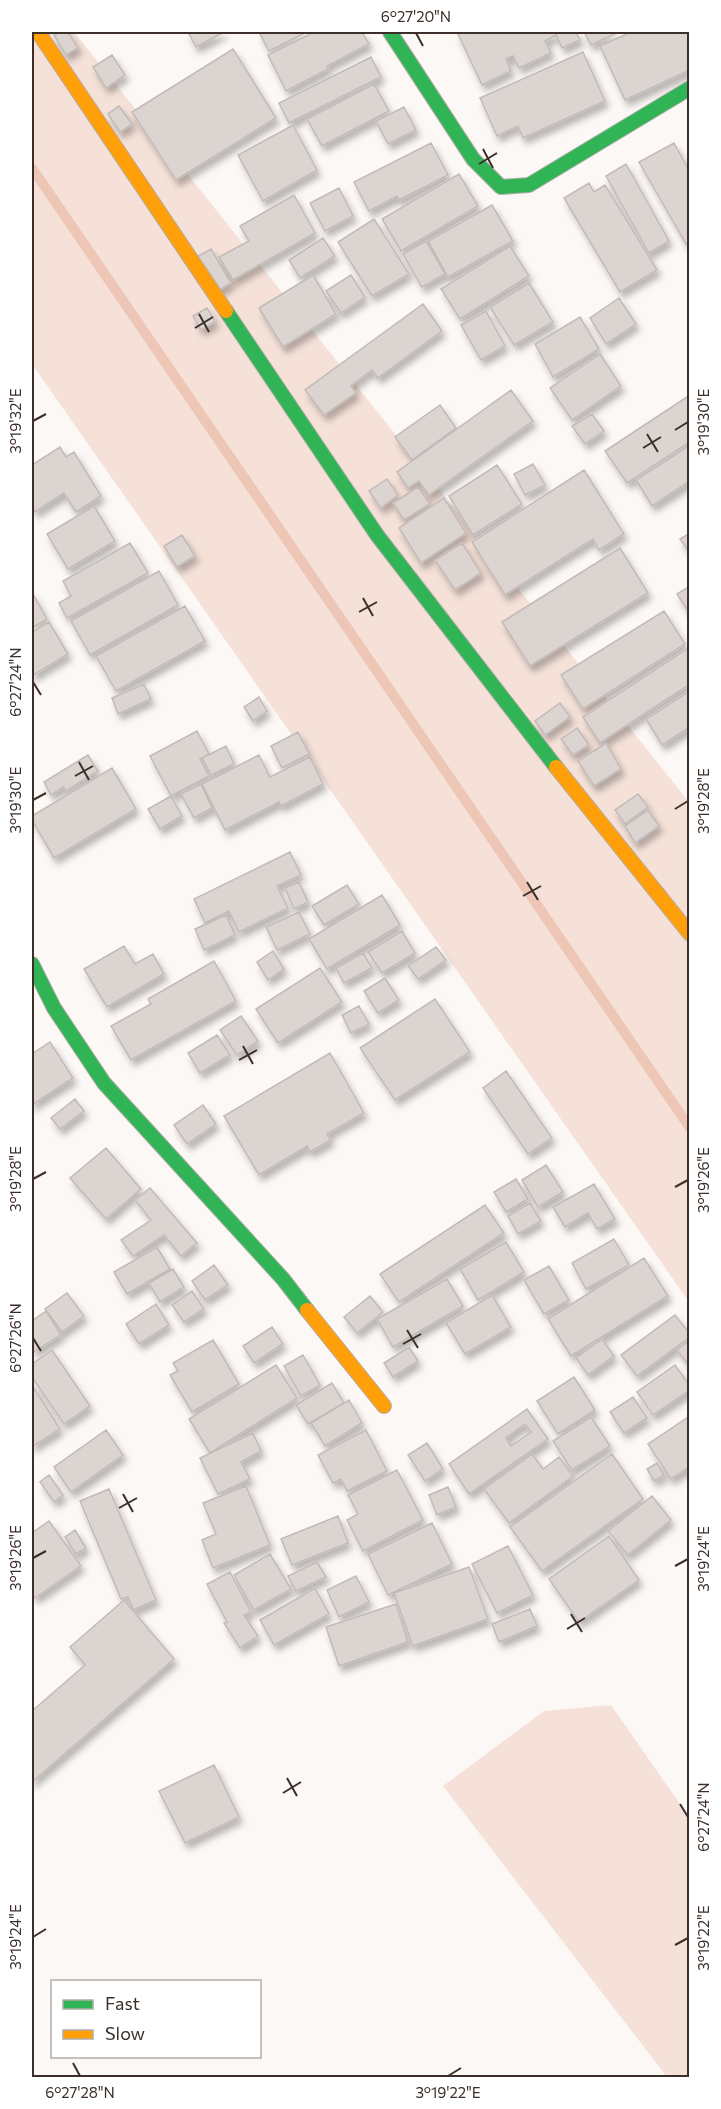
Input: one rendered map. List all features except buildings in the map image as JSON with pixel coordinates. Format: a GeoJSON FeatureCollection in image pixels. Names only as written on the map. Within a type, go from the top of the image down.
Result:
{"type":"FeatureCollection","features":[{"type":"Feature","properties":{"kind":"street"},"geometry":{"type":"LineString","coordinates":[[38,32],[377,535],[561,773],[690,934]]}},
{"type":"Feature","properties":{"kind":"street"},"geometry":{"type":"LineString","coordinates":[[390,32],[473,159],[501,187],[529,185],[690,88]]}},
{"type":"Feature","properties":{"kind":"street"},"geometry":{"type":"LineString","coordinates":[[32,964],[54,1008],[104,1083],[283,1279],[384,1406]]}},
{"type":"Feature","properties":{"kind":"shaded area"},"geometry":{"type":"Polygon","coordinates":[[[32,32],[74,32],[689,802],[689,1302],[32,364],[32,32]]]}},
{"type":"Feature","properties":{"kind":"shaded area"},"geometry":{"type":"Polygon","coordinates":[[[611,1705],[689,1817],[689,2077],[667,2077],[443,1786],[544,1711],[611,1705]]]}},
{"type":"Feature","properties":{"kind":"waterway"},"geometry":{"type":"LineString","coordinates":[[32,168],[690,1128]]}},
{"type":"Feature","properties":{"kind":"traffic: fast"},"geometry":{"type":"LineString","coordinates":[[390,32],[473,159],[501,187],[529,185],[690,88]]}},
{"type":"Feature","properties":{"kind":"traffic: fast"},"geometry":{"type":"LineString","coordinates":[[226,311],[377,535],[556,767]]}},
{"type":"Feature","properties":{"kind":"traffic: fast"},"geometry":{"type":"LineString","coordinates":[[32,964],[54,1008],[104,1083],[283,1279],[307,1310]]}},
{"type":"Feature","properties":{"kind":"traffic: slow"},"geometry":{"type":"LineString","coordinates":[[38,32],[226,311]]}},
{"type":"Feature","properties":{"kind":"traffic: slow"},"geometry":{"type":"LineString","coordinates":[[556,767],[690,934]]}},
{"type":"Feature","properties":{"kind":"traffic: slow"},"geometry":{"type":"LineString","coordinates":[[307,1310],[384,1406]]}}]}
